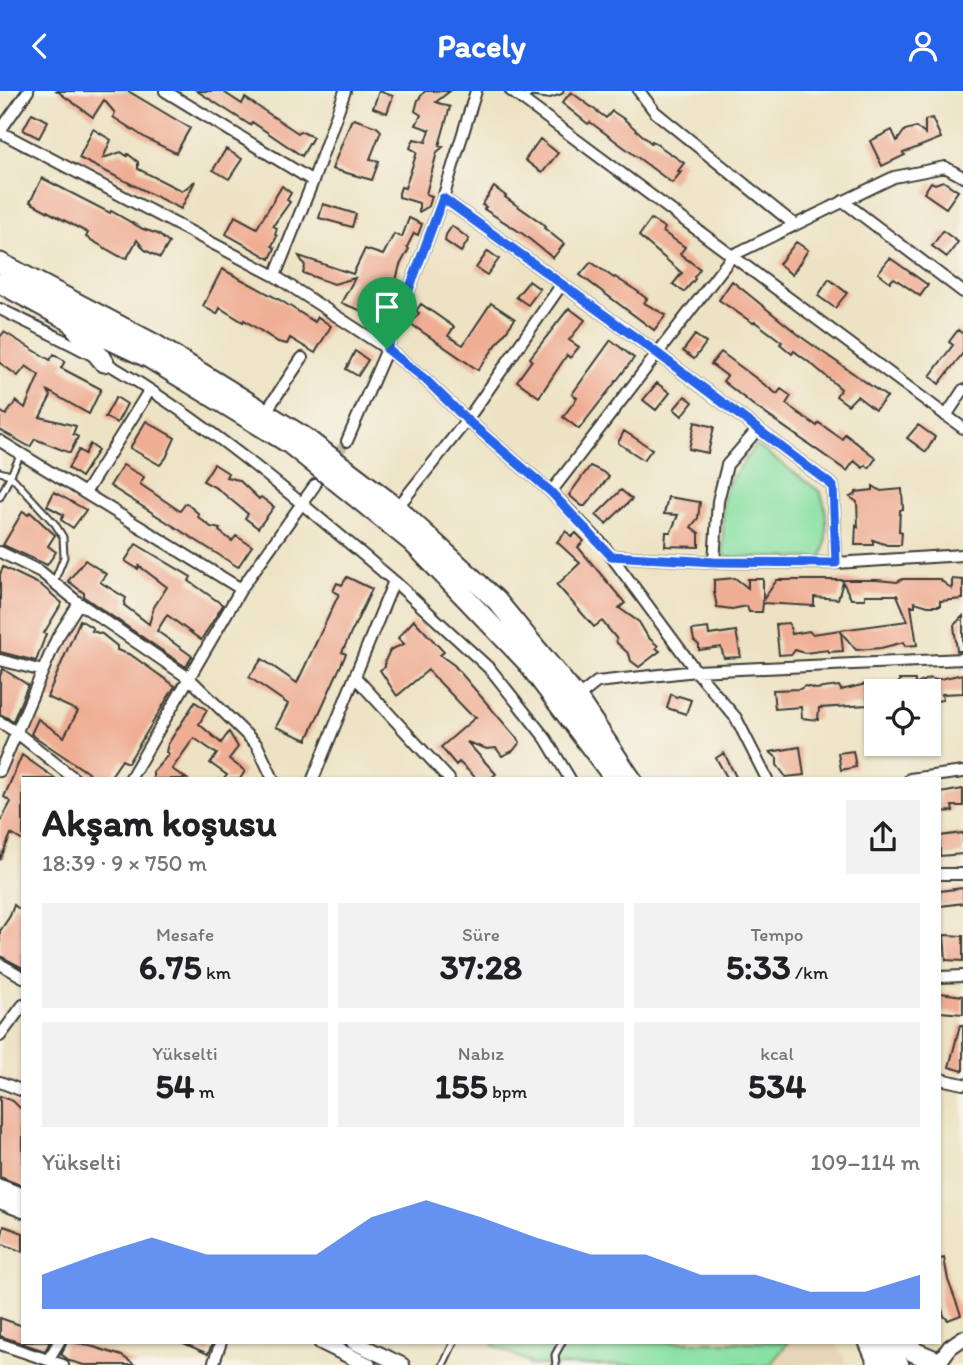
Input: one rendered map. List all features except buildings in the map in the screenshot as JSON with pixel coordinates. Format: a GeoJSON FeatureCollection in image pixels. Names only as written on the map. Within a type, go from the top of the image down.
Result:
{"type":"FeatureCollection","features":[{"type":"Feature","properties":{"kind":"highway"},"geometry":{"type":"LineString","coordinates":[[0,263],[156,345],[304,437],[397,508],[497,601],[578,698],[630,777]]}},
{"type":"Feature","properties":{"kind":"highway"},"geometry":{"type":"LineString","coordinates":[[0,283],[70,321],[149,358],[290,444],[412,541],[526,661],[613,777]]}},
{"type":"Feature","properties":{"kind":"highway"},"geometry":{"type":"LineString","coordinates":[[70,321],[104,362]]}},
{"type":"Feature","properties":{"kind":"highway"},"geometry":{"type":"LineString","coordinates":[[870,1344],[879,1365]]}},
{"type":"Feature","properties":{"kind":"highway"},"geometry":{"type":"LineString","coordinates":[[890,1344],[899,1365]]}},
{"type":"Feature","properties":{"kind":"highway"},"geometry":{"type":"LineString","coordinates":[[908,1344],[914,1352],[937,1364]]}},
{"type":"Feature","properties":{"kind":"street"},"geometry":{"type":"LineString","coordinates":[[28,91],[0,131],[275,276],[387,349],[425,379],[467,420],[551,492],[611,556],[696,671],[736,718],[766,777]]}},
{"type":"Feature","properties":{"kind":"street"},"geometry":{"type":"LineString","coordinates":[[165,91],[313,181]]}},
{"type":"Feature","properties":{"kind":"street"},"geometry":{"type":"LineString","coordinates":[[275,276],[345,91]]}},
{"type":"Feature","properties":{"kind":"street"},"geometry":{"type":"LineString","coordinates":[[346,441],[387,349],[443,198],[476,91]]}},
{"type":"Feature","properties":{"kind":"street"},"geometry":{"type":"LineString","coordinates":[[511,91],[963,428]]}},
{"type":"Feature","properties":{"kind":"street"},"geometry":{"type":"LineString","coordinates":[[639,91],[655,112],[795,225]]}},
{"type":"Feature","properties":{"kind":"street"},"geometry":{"type":"LineString","coordinates":[[551,492],[733,255],[894,177],[945,167],[963,177]]}},
{"type":"Feature","properties":{"kind":"street"},"geometry":{"type":"LineString","coordinates":[[443,198],[657,353],[833,486],[836,563]]}},
{"type":"Feature","properties":{"kind":"street"},"geometry":{"type":"LineString","coordinates":[[843,201],[963,292]]}},
{"type":"Feature","properties":{"kind":"street"},"geometry":{"type":"LineString","coordinates":[[397,508],[467,420],[562,284]]}},
{"type":"Feature","properties":{"kind":"street"},"geometry":{"type":"LineString","coordinates":[[0,309],[104,362],[186,414],[302,502],[491,670],[546,739],[569,777]]}},
{"type":"Feature","properties":{"kind":"street"},"geometry":{"type":"LineString","coordinates":[[265,413],[302,358]]}},
{"type":"Feature","properties":{"kind":"street"},"geometry":{"type":"LineString","coordinates":[[946,416],[963,390]]}},
{"type":"Feature","properties":{"kind":"street"},"geometry":{"type":"LineString","coordinates":[[85,492],[149,391]]}},
{"type":"Feature","properties":{"kind":"street"},"geometry":{"type":"LineString","coordinates":[[714,562],[718,501],[727,465],[758,429]]}},
{"type":"Feature","properties":{"kind":"street"},"geometry":{"type":"LineString","coordinates":[[0,441],[241,589]]}},
{"type":"Feature","properties":{"kind":"street"},"geometry":{"type":"LineString","coordinates":[[131,777],[241,589],[315,485]]}},
{"type":"Feature","properties":{"kind":"street"},"geometry":{"type":"LineString","coordinates":[[0,552],[41,572],[79,603],[190,679],[257,745],[272,777]]}},
{"type":"Feature","properties":{"kind":"street"},"geometry":{"type":"LineString","coordinates":[[611,556],[714,562],[836,563],[963,555]]}},
{"type":"Feature","properties":{"kind":"street"},"geometry":{"type":"LineString","coordinates":[[314,777],[394,581]]}},
{"type":"Feature","properties":{"kind":"street"},"geometry":{"type":"LineString","coordinates":[[0,771],[57,638],[79,603]]}},
{"type":"Feature","properties":{"kind":"street"},"geometry":{"type":"LineString","coordinates":[[578,698],[597,682],[696,671],[963,659]]}},
{"type":"Feature","properties":{"kind":"street"},"geometry":{"type":"LineString","coordinates":[[0,660],[43,671]]}},
{"type":"Feature","properties":{"kind":"street"},"geometry":{"type":"LineString","coordinates":[[356,677],[447,777]]}},
{"type":"Feature","properties":{"kind":"street"},"geometry":{"type":"LineString","coordinates":[[0,722],[72,777]]}},
{"type":"Feature","properties":{"kind":"street"},"geometry":{"type":"LineString","coordinates":[[924,777],[963,772]]}},
{"type":"Feature","properties":{"kind":"street"},"geometry":{"type":"LineString","coordinates":[[941,874],[963,874]]}},
{"type":"Feature","properties":{"kind":"street"},"geometry":{"type":"LineString","coordinates":[[0,964],[21,976]]}},
{"type":"Feature","properties":{"kind":"street"},"geometry":{"type":"LineString","coordinates":[[941,977],[963,976]]}},
{"type":"Feature","properties":{"kind":"street"},"geometry":{"type":"LineString","coordinates":[[0,1036],[21,1008]]}},
{"type":"Feature","properties":{"kind":"street"},"geometry":{"type":"LineString","coordinates":[[941,1079],[963,1084]]}},
{"type":"Feature","properties":{"kind":"street"},"geometry":{"type":"LineString","coordinates":[[0,1082],[21,1090]]}},
{"type":"Feature","properties":{"kind":"street"},"geometry":{"type":"LineString","coordinates":[[0,1188],[21,1195]]}},
{"type":"Feature","properties":{"kind":"street"},"geometry":{"type":"LineString","coordinates":[[0,1201],[21,1209]]}},
{"type":"Feature","properties":{"kind":"street"},"geometry":{"type":"LineString","coordinates":[[937,1364],[950,1347],[963,1338]]}},
{"type":"Feature","properties":{"kind":"street"},"geometry":{"type":"LineString","coordinates":[[0,1344],[62,1365]]}},
{"type":"Feature","properties":{"kind":"street"},"geometry":{"type":"LineString","coordinates":[[48,1360],[58,1344]]}},
{"type":"Feature","properties":{"kind":"street"},"geometry":{"type":"LineString","coordinates":[[213,1365],[221,1344]]}},
{"type":"Feature","properties":{"kind":"street"},"geometry":{"type":"LineString","coordinates":[[325,1344],[368,1365]]}},
{"type":"Feature","properties":{"kind":"street"},"geometry":{"type":"LineString","coordinates":[[358,1344],[402,1365]]}},
{"type":"Feature","properties":{"kind":"lane"},"geometry":{"type":"LineString","coordinates":[[522,99],[531,93],[548,95],[560,91]]}},
{"type":"Feature","properties":{"kind":"lane"},"geometry":{"type":"LineString","coordinates":[[0,497],[21,454]]}},
{"type":"Feature","properties":{"kind":"lane"},"geometry":{"type":"LineString","coordinates":[[0,471],[10,475],[55,524],[63,537],[64,557],[54,582]]}},
{"type":"Feature","properties":{"kind":"lane"},"geometry":{"type":"LineString","coordinates":[[443,1365],[453,1344]]}},
{"type":"Feature","properties":{"kind":"lane"},"geometry":{"type":"LineString","coordinates":[[556,1365],[555,1355],[561,1344]]}},
{"type":"Feature","properties":{"kind":"shaded area"},"geometry":{"type":"Polygon","coordinates":[[[786,1344],[837,1344],[847,1365],[770,1365],[786,1344]]]}},
{"type":"Feature","properties":{"kind":"green space"},"geometry":{"type":"Polygon","coordinates":[[[756,445],[819,491],[826,524],[821,558],[726,557],[723,554],[723,503],[727,485],[756,445]]]}},
{"type":"Feature","properties":{"kind":"green space"},"geometry":{"type":"Polygon","coordinates":[[[786,1344],[770,1365],[529,1365],[529,1362],[493,1345],[786,1344]]]}},
{"type":"Feature","properties":{"kind":"tunnel"},"geometry":{"type":"LineString","coordinates":[[331,463],[347,441]]}},
{"type":"Feature","properties":{"kind":"route"},"geometry":{"type":"LineString","coordinates":[[443,198],[657,353],[833,486],[836,563],[714,562],[611,556],[551,492],[467,420],[425,379],[387,349],[443,198]]}}]}
